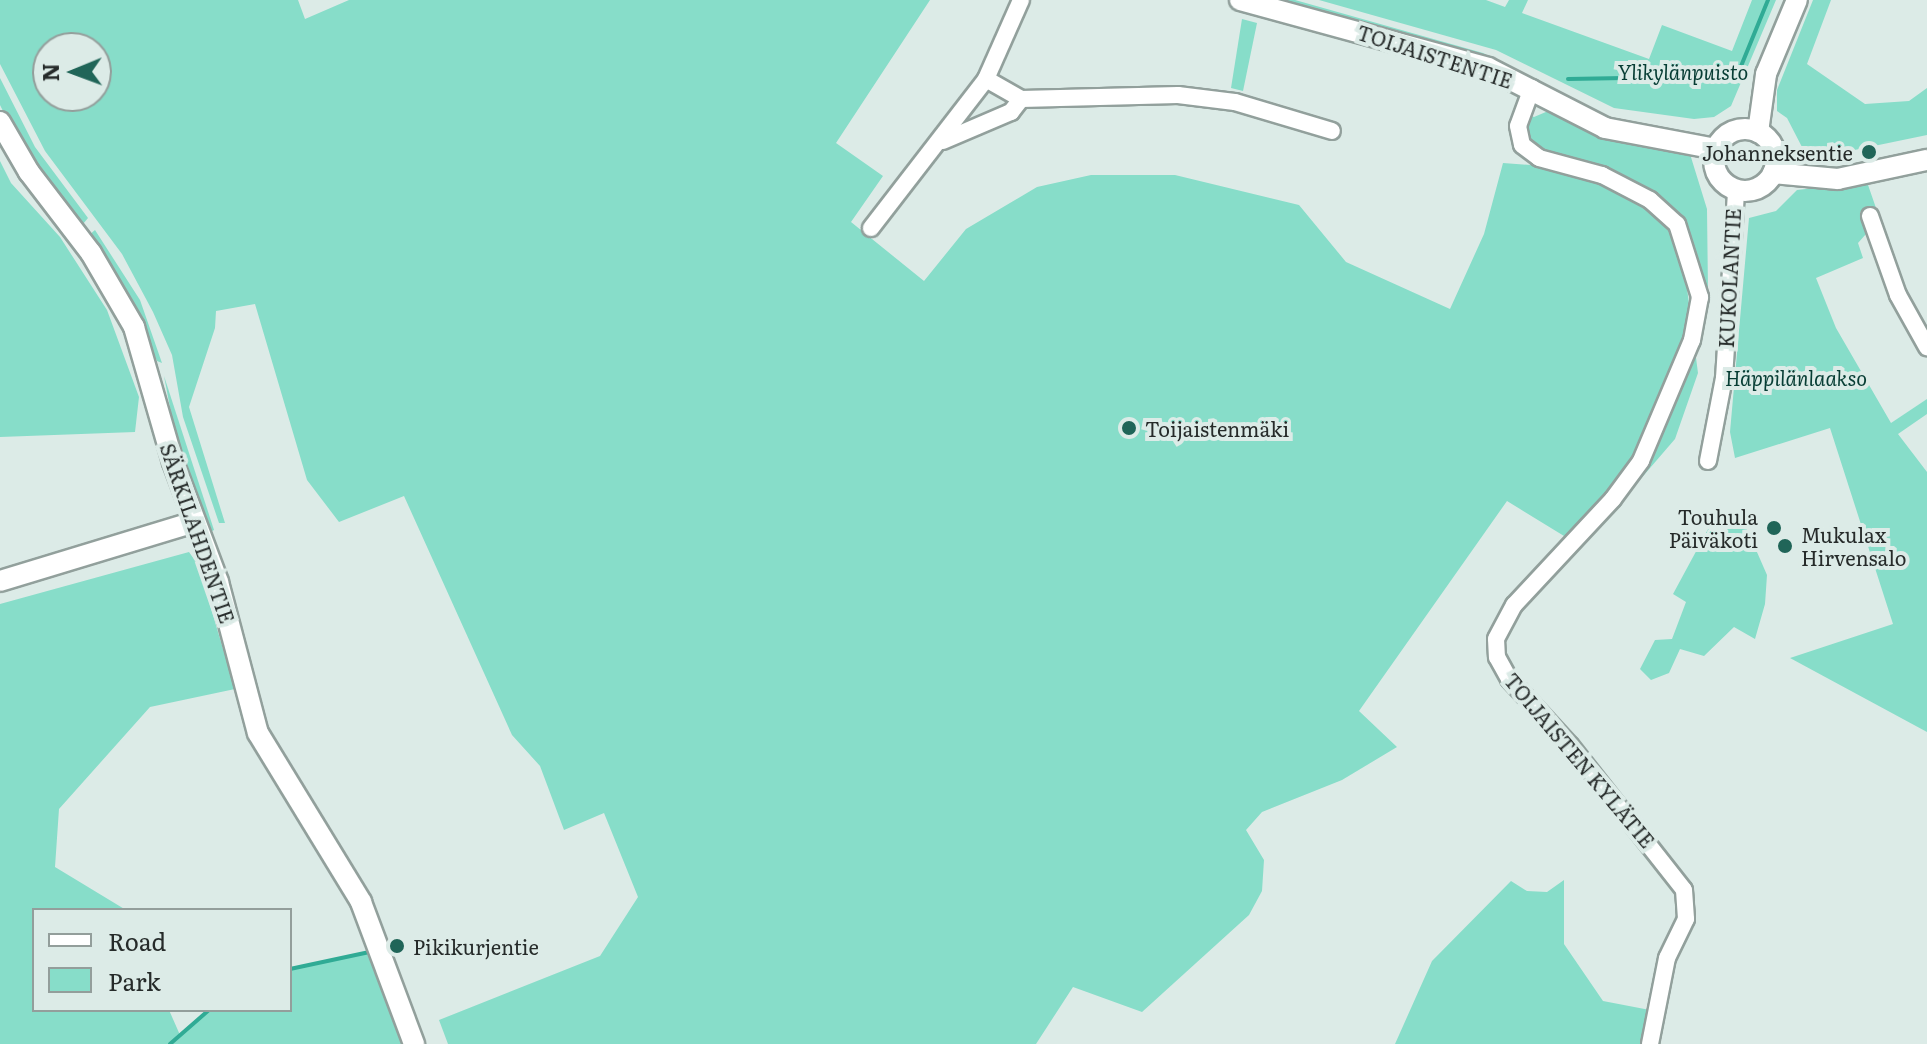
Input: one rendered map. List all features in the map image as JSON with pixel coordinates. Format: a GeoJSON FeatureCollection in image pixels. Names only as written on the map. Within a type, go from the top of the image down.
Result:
{"type":"FeatureCollection","features":[{"type":"Feature","properties":{"kind":"street"},"geometry":{"type":"LineString","coordinates":[[871,228],[986,79],[1021,0]]}},
{"type":"Feature","properties":{"kind":"street","name":"TOIJAISTENTIE"},"geometry":{"type":"LineString","coordinates":[[1240,0],[1458,59],[1532,88],[1605,128],[1716,149]]}},
{"type":"Feature","properties":{"kind":"street"},"geometry":{"type":"LineString","coordinates":[[1758,132],[1766,74],[1797,0]]}},
{"type":"Feature","properties":{"kind":"street"},"geometry":{"type":"LineString","coordinates":[[986,79],[1021,99],[1178,95],[1235,102],[1332,131]]}},
{"type":"Feature","properties":{"kind":"street","name":"TOIJAISTEN KYLÄTIE"},"geometry":{"type":"LineString","coordinates":[[1532,88],[1518,126],[1522,145],[1539,158],[1602,175],[1650,200],[1677,224],[1700,297],[1692,340],[1641,461],[1613,499],[1514,605],[1496,639],[1497,657],[1509,679],[1570,745],[1684,890],[1684,930],[1667,958],[1650,1044]]}},
{"type":"Feature","properties":{"kind":"street"},"geometry":{"type":"LineString","coordinates":[[941,141],[1011,112],[1021,99]]}},
{"type":"Feature","properties":{"kind":"street","name":"SÄRKILAHDENTIE"},"geometry":{"type":"LineString","coordinates":[[0,122],[29,172],[91,253],[134,327],[194,522],[218,582],[258,733],[361,902],[414,1044]]}},
{"type":"Feature","properties":{"kind":"street"},"geometry":{"type":"LineString","coordinates":[[1737,130],[1758,132],[1774,150],[1773,173],[1758,188],[1736,190],[1717,173],[1716,149],[1737,130]]}},
{"type":"Feature","properties":{"kind":"street"},"geometry":{"type":"LineString","coordinates":[[1773,173],[1838,179],[1927,160]]}},
{"type":"Feature","properties":{"kind":"street","name":"KUKOLANTIE"},"geometry":{"type":"LineString","coordinates":[[1708,461],[1724,378],[1736,190]]}},
{"type":"Feature","properties":{"kind":"street"},"geometry":{"type":"LineString","coordinates":[[1870,216],[1898,295],[1926,345]]}},
{"type":"Feature","properties":{"kind":"street"},"geometry":{"type":"LineString","coordinates":[[0,581],[194,522]]}},
{"type":"Feature","properties":{"kind":"green space"},"geometry":{"type":"Polygon","coordinates":[[[0,0],[298,0],[305,19],[349,0],[930,0],[836,143],[883,176],[851,222],[924,281],[966,229],[1037,187],[1091,175],[1175,175],[1299,205],[1346,262],[1450,309],[1484,234],[1503,163],[1557,167],[1598,180],[1661,216],[1681,242],[1698,373],[1675,439],[1582,547],[1507,501],[1359,711],[1397,747],[1342,780],[1262,812],[1246,830],[1264,860],[1262,891],[1249,915],[1142,1012],[1073,987],[1036,1044],[448,1044],[439,1020],[600,956],[638,897],[604,813],[564,830],[540,766],[512,735],[404,496],[339,522],[307,480],[255,304],[216,311],[215,328],[189,407],[225,523],[219,523],[183,417],[172,355],[153,312],[122,254],[45,151],[0,64],[0,0]]]}},
{"type":"Feature","properties":{"kind":"green space"},"geometry":{"type":"Polygon","coordinates":[[[1279,0],[1295,0],[1483,53],[1555,89],[1553,92],[1279,0]]]}},
{"type":"Feature","properties":{"kind":"green space","name":"Ylikylänpuisto"},"geometry":{"type":"Polygon","coordinates":[[[1319,0],[1486,0],[1505,7],[1509,0],[1528,0],[1522,13],[1649,59],[1662,25],[1732,51],[1752,0],[1776,0],[1731,106],[1714,117],[1694,119],[1614,108],[1496,50],[1319,0]]]}},
{"type":"Feature","properties":{"kind":"green space"},"geometry":{"type":"Polygon","coordinates":[[[1813,0],[1831,0],[1807,64],[1865,104],[1909,101],[1927,88],[1927,135],[1840,153],[1803,149],[1787,118],[1777,111],[1777,90],[1813,0]]]}},
{"type":"Feature","properties":{"kind":"green space"},"geometry":{"type":"Polygon","coordinates":[[[1242,19],[1257,23],[1243,91],[1231,88],[1242,19]]]}},
{"type":"Feature","properties":{"kind":"green space"},"geometry":{"type":"Polygon","coordinates":[[[0,78],[35,147],[88,218],[83,224],[50,190],[7,119],[0,105],[0,78]]]}},
{"type":"Feature","properties":{"kind":"green space"},"geometry":{"type":"Polygon","coordinates":[[[1553,109],[1617,142],[1690,154],[1707,209],[1708,291],[1700,290],[1696,257],[1680,223],[1546,155],[1527,139],[1527,114],[1534,117],[1553,109]]]}},
{"type":"Feature","properties":{"kind":"green space"},"geometry":{"type":"Polygon","coordinates":[[[0,161],[11,183],[60,237],[107,310],[139,397],[135,432],[0,437],[0,161]]]}},
{"type":"Feature","properties":{"kind":"green space","name":"Häppilänlaakso"},"geometry":{"type":"Polygon","coordinates":[[[1867,182],[1876,208],[1860,212],[1866,234],[1858,243],[1863,258],[1816,278],[1836,328],[1891,423],[1927,399],[1927,414],[1898,434],[1927,472],[1927,732],[1790,658],[1893,624],[1830,428],[1735,458],[1730,432],[1749,218],[1776,211],[1797,190],[1867,182]]]}},
{"type":"Feature","properties":{"kind":"green space"},"geometry":{"type":"Polygon","coordinates":[[[95,230],[140,300],[162,363],[157,361],[128,296],[88,236],[95,230]]]}},
{"type":"Feature","properties":{"kind":"green space"},"geometry":{"type":"Polygon","coordinates":[[[164,376],[214,530],[212,531],[177,444],[164,376]]]}},
{"type":"Feature","properties":{"kind":"green space"},"geometry":{"type":"Polygon","coordinates":[[[1713,520],[1743,520],[1767,575],[1765,604],[1755,639],[1734,627],[1704,656],[1680,649],[1669,673],[1651,680],[1640,669],[1655,640],[1672,639],[1686,602],[1673,594],[1713,520]]]}},
{"type":"Feature","properties":{"kind":"green space"},"geometry":{"type":"Polygon","coordinates":[[[189,552],[198,565],[235,689],[150,707],[59,809],[55,867],[123,908],[32,908],[32,1012],[170,1012],[180,1035],[207,1012],[292,1012],[292,969],[374,951],[401,1044],[0,1044],[0,604],[189,552]]]}},
{"type":"Feature","properties":{"kind":"green space"},"geometry":{"type":"Polygon","coordinates":[[[1564,880],[1564,944],[1603,1001],[1655,1011],[1650,1044],[1395,1044],[1432,961],[1511,881],[1527,891],[1547,892],[1564,880]]]}},
{"type":"Feature","properties":{"kind":"waterway"},"geometry":{"type":"LineString","coordinates":[[1568,79],[1737,76],[1768,0]]}},
{"type":"Feature","properties":{"kind":"waterway"},"geometry":{"type":"LineString","coordinates":[[292,969],[374,951]]}},
{"type":"Feature","properties":{"kind":"waterway"},"geometry":{"type":"LineString","coordinates":[[170,1044],[207,1012]]}},
{"type":"Feature","properties":{"kind":"place","name":"Johanneksentie"},"geometry":{"type":"Point","coordinates":[1869,152]}},
{"type":"Feature","properties":{"kind":"place","name":"Toijaistenmäki"},"geometry":{"type":"Point","coordinates":[1129,428]}},
{"type":"Feature","properties":{"kind":"place","name":"Touhula Päiväkoti"},"geometry":{"type":"Point","coordinates":[1774,528]}},
{"type":"Feature","properties":{"kind":"place","name":"Mukulax Hirvensalo"},"geometry":{"type":"Point","coordinates":[1785,546]}},
{"type":"Feature","properties":{"kind":"place","name":"Pikikurjentie"},"geometry":{"type":"Point","coordinates":[397,946]}}]}
